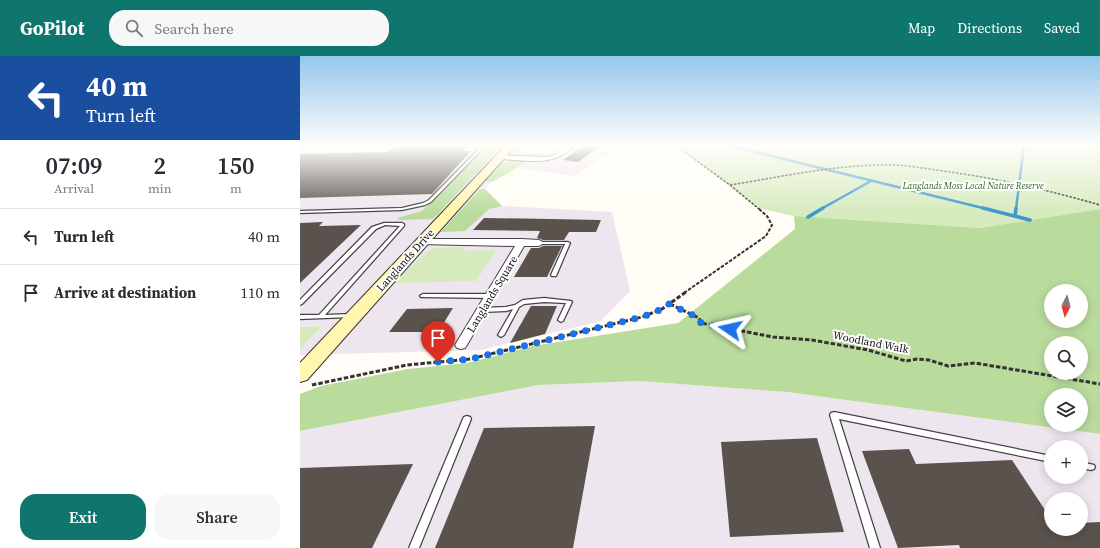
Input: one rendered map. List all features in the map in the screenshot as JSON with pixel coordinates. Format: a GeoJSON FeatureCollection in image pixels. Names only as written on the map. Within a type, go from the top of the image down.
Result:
{"type":"FeatureCollection","features":[{"type":"Feature","properties":{"kind":"street","name":"Langlands Drive"},"geometry":{"type":"LineString","coordinates":[[305,380],[355,316],[489,168]]}},
{"type":"Feature","properties":{"kind":"street","name":"Langlands Square"},"geometry":{"type":"LineString","coordinates":[[422,242],[539,242]]}},
{"type":"Feature","properties":{"kind":"street","name":"Langlands Square"},"geometry":{"type":"LineString","coordinates":[[461,345],[522,242]]}},
{"type":"Feature","properties":{"kind":"lane"},"geometry":{"type":"LineString","coordinates":[[300,212],[402,209],[424,204],[430,201],[462,168]]}},
{"type":"Feature","properties":{"kind":"lane"},"geometry":{"type":"LineString","coordinates":[[300,303],[374,228],[384,224],[402,224],[402,226],[320,317]]}},
{"type":"Feature","properties":{"kind":"lane"},"geometry":{"type":"LineString","coordinates":[[539,242],[568,243],[554,275]]}},
{"type":"Feature","properties":{"kind":"lane"},"geometry":{"type":"LineString","coordinates":[[423,296],[491,296]]}},
{"type":"Feature","properties":{"kind":"lane"},"geometry":{"type":"LineString","coordinates":[[482,310],[506,309],[517,306],[523,302],[569,302],[561,320]]}},
{"type":"Feature","properties":{"kind":"lane"},"geometry":{"type":"LineString","coordinates":[[501,335],[517,306]]}},
{"type":"Feature","properties":{"kind":"lane"},"geometry":{"type":"LineString","coordinates":[[300,317],[355,316]]}},
{"type":"Feature","properties":{"kind":"lane"},"geometry":{"type":"LineString","coordinates":[[875,548],[834,415],[1044,458]]}},
{"type":"Feature","properties":{"kind":"lane"},"geometry":{"type":"LineString","coordinates":[[414,548],[467,419]]}},
{"type":"Feature","properties":{"kind":"path"},"geometry":{"type":"LineString","coordinates":[[305,380],[407,365],[470,359],[642,317],[662,309],[766,236],[772,226],[768,216],[707,168]]}},
{"type":"Feature","properties":{"kind":"path"},"geometry":{"type":"LineString","coordinates":[[730,185],[838,168]]}},
{"type":"Feature","properties":{"kind":"path"},"geometry":{"type":"LineString","coordinates":[[917,168],[976,175],[1025,185],[1100,205]]}},
{"type":"Feature","properties":{"kind":"path","name":"Woodland Walk"},"geometry":{"type":"LineString","coordinates":[[669,304],[699,318],[701,323],[766,336],[812,340],[868,350],[906,361],[917,359],[928,360],[948,366],[975,363],[1100,384]]}},
{"type":"Feature","properties":{"kind":"shaded area"},"geometry":{"type":"Polygon","coordinates":[[[300,168],[587,168],[575,176],[517,168],[492,182],[485,189],[502,206],[612,212],[630,291],[601,321],[481,350],[300,355],[300,349],[323,326],[300,327],[300,168]]]}},
{"type":"Feature","properties":{"kind":"shaded area"},"geometry":{"type":"Polygon","coordinates":[[[639,381],[787,392],[1044,426],[1044,432],[1085,432],[1100,434],[1100,548],[300,548],[300,431],[539,385],[639,381]]]}},
{"type":"Feature","properties":{"kind":"green space"},"geometry":{"type":"Polygon","coordinates":[[[465,168],[481,168],[433,219],[399,220],[397,218],[422,211],[465,168]]]}},
{"type":"Feature","properties":{"kind":"green space"},"geometry":{"type":"Polygon","coordinates":[[[494,168],[515,168],[494,181],[485,181],[494,168]]]}},
{"type":"Feature","properties":{"kind":"green space","name":"Langlands Moss Local Nature Reserve"},"geometry":{"type":"Polygon","coordinates":[[[705,168],[1100,168],[1100,209],[980,228],[794,216],[758,208],[705,168]]]}},
{"type":"Feature","properties":{"kind":"green space"},"geometry":{"type":"Polygon","coordinates":[[[480,189],[485,189],[502,206],[489,209],[465,231],[441,232],[480,189]]]}},
{"type":"Feature","properties":{"kind":"green space"},"geometry":{"type":"Polygon","coordinates":[[[1100,209],[1100,434],[1085,432],[1088,432],[1088,388],[1044,388],[1044,426],[787,392],[639,381],[539,385],[300,431],[300,394],[321,386],[408,369],[467,363],[533,346],[678,323],[795,229],[794,216],[980,228],[1100,209]]]}},
{"type":"Feature","properties":{"kind":"green space"},"geometry":{"type":"Polygon","coordinates":[[[466,247],[463,251],[497,250],[476,281],[395,283],[415,262],[433,248],[466,247]]]}},
{"type":"Feature","properties":{"kind":"green space"},"geometry":{"type":"Polygon","coordinates":[[[323,326],[300,349],[300,327],[323,326]]]}},
{"type":"Feature","properties":{"kind":"building"},"geometry":{"type":"Polygon","coordinates":[[[300,168],[456,168],[432,194],[300,198],[300,168]]]}},
{"type":"Feature","properties":{"kind":"building"},"geometry":{"type":"Polygon","coordinates":[[[484,218],[601,220],[596,232],[569,232],[564,240],[543,240],[537,238],[540,231],[473,230],[484,218]]]}},
{"type":"Feature","properties":{"kind":"building"},"geometry":{"type":"Polygon","coordinates":[[[323,222],[319,226],[361,225],[300,283],[300,223],[323,222]]]}},
{"type":"Feature","properties":{"kind":"building"},"geometry":{"type":"Polygon","coordinates":[[[543,246],[562,246],[547,277],[514,277],[531,248],[539,248],[543,246]]]}},
{"type":"Feature","properties":{"kind":"building"},"geometry":{"type":"Polygon","coordinates":[[[531,306],[557,306],[545,334],[510,343],[531,306]]]}},
{"type":"Feature","properties":{"kind":"building"},"geometry":{"type":"Polygon","coordinates":[[[453,308],[438,332],[389,332],[407,309],[453,308]]]}},
{"type":"Feature","properties":{"kind":"building"},"geometry":{"type":"Polygon","coordinates":[[[595,426],[573,548],[435,548],[484,428],[595,426]]]}},
{"type":"Feature","properties":{"kind":"building"},"geometry":{"type":"Polygon","coordinates":[[[817,438],[844,532],[730,537],[721,442],[817,438]]]}},
{"type":"Feature","properties":{"kind":"building"},"geometry":{"type":"Polygon","coordinates":[[[909,449],[916,464],[1012,460],[1044,508],[1044,536],[1088,536],[1088,523],[1100,522],[1100,548],[960,548],[959,545],[898,548],[862,451],[909,449]]]}},
{"type":"Feature","properties":{"kind":"building"},"geometry":{"type":"Polygon","coordinates":[[[413,464],[372,548],[300,548],[300,468],[413,464]]]}},
{"type":"Feature","properties":{"kind":"waterway"},"geometry":{"type":"LineString","coordinates":[[820,168],[985,208]]}},
{"type":"Feature","properties":{"kind":"waterway"},"geometry":{"type":"LineString","coordinates":[[1016,209],[1021,168]]}},
{"type":"Feature","properties":{"kind":"waterway"},"geometry":{"type":"LineString","coordinates":[[821,209],[871,181]]}},
{"type":"Feature","properties":{"kind":"waterway"},"geometry":{"type":"LineString","coordinates":[[808,217],[823,208]]}},
{"type":"Feature","properties":{"kind":"waterway"},"geometry":{"type":"LineString","coordinates":[[985,208],[1030,220]]}},
{"type":"Feature","properties":{"kind":"waterway"},"geometry":{"type":"LineString","coordinates":[[1015,216],[1016,208]]}},
{"type":"Feature","properties":{"kind":"route"},"geometry":{"type":"LineString","coordinates":[[438,362],[470,359],[642,317],[662,309],[669,304],[699,318],[701,323],[730,329]]}}]}
